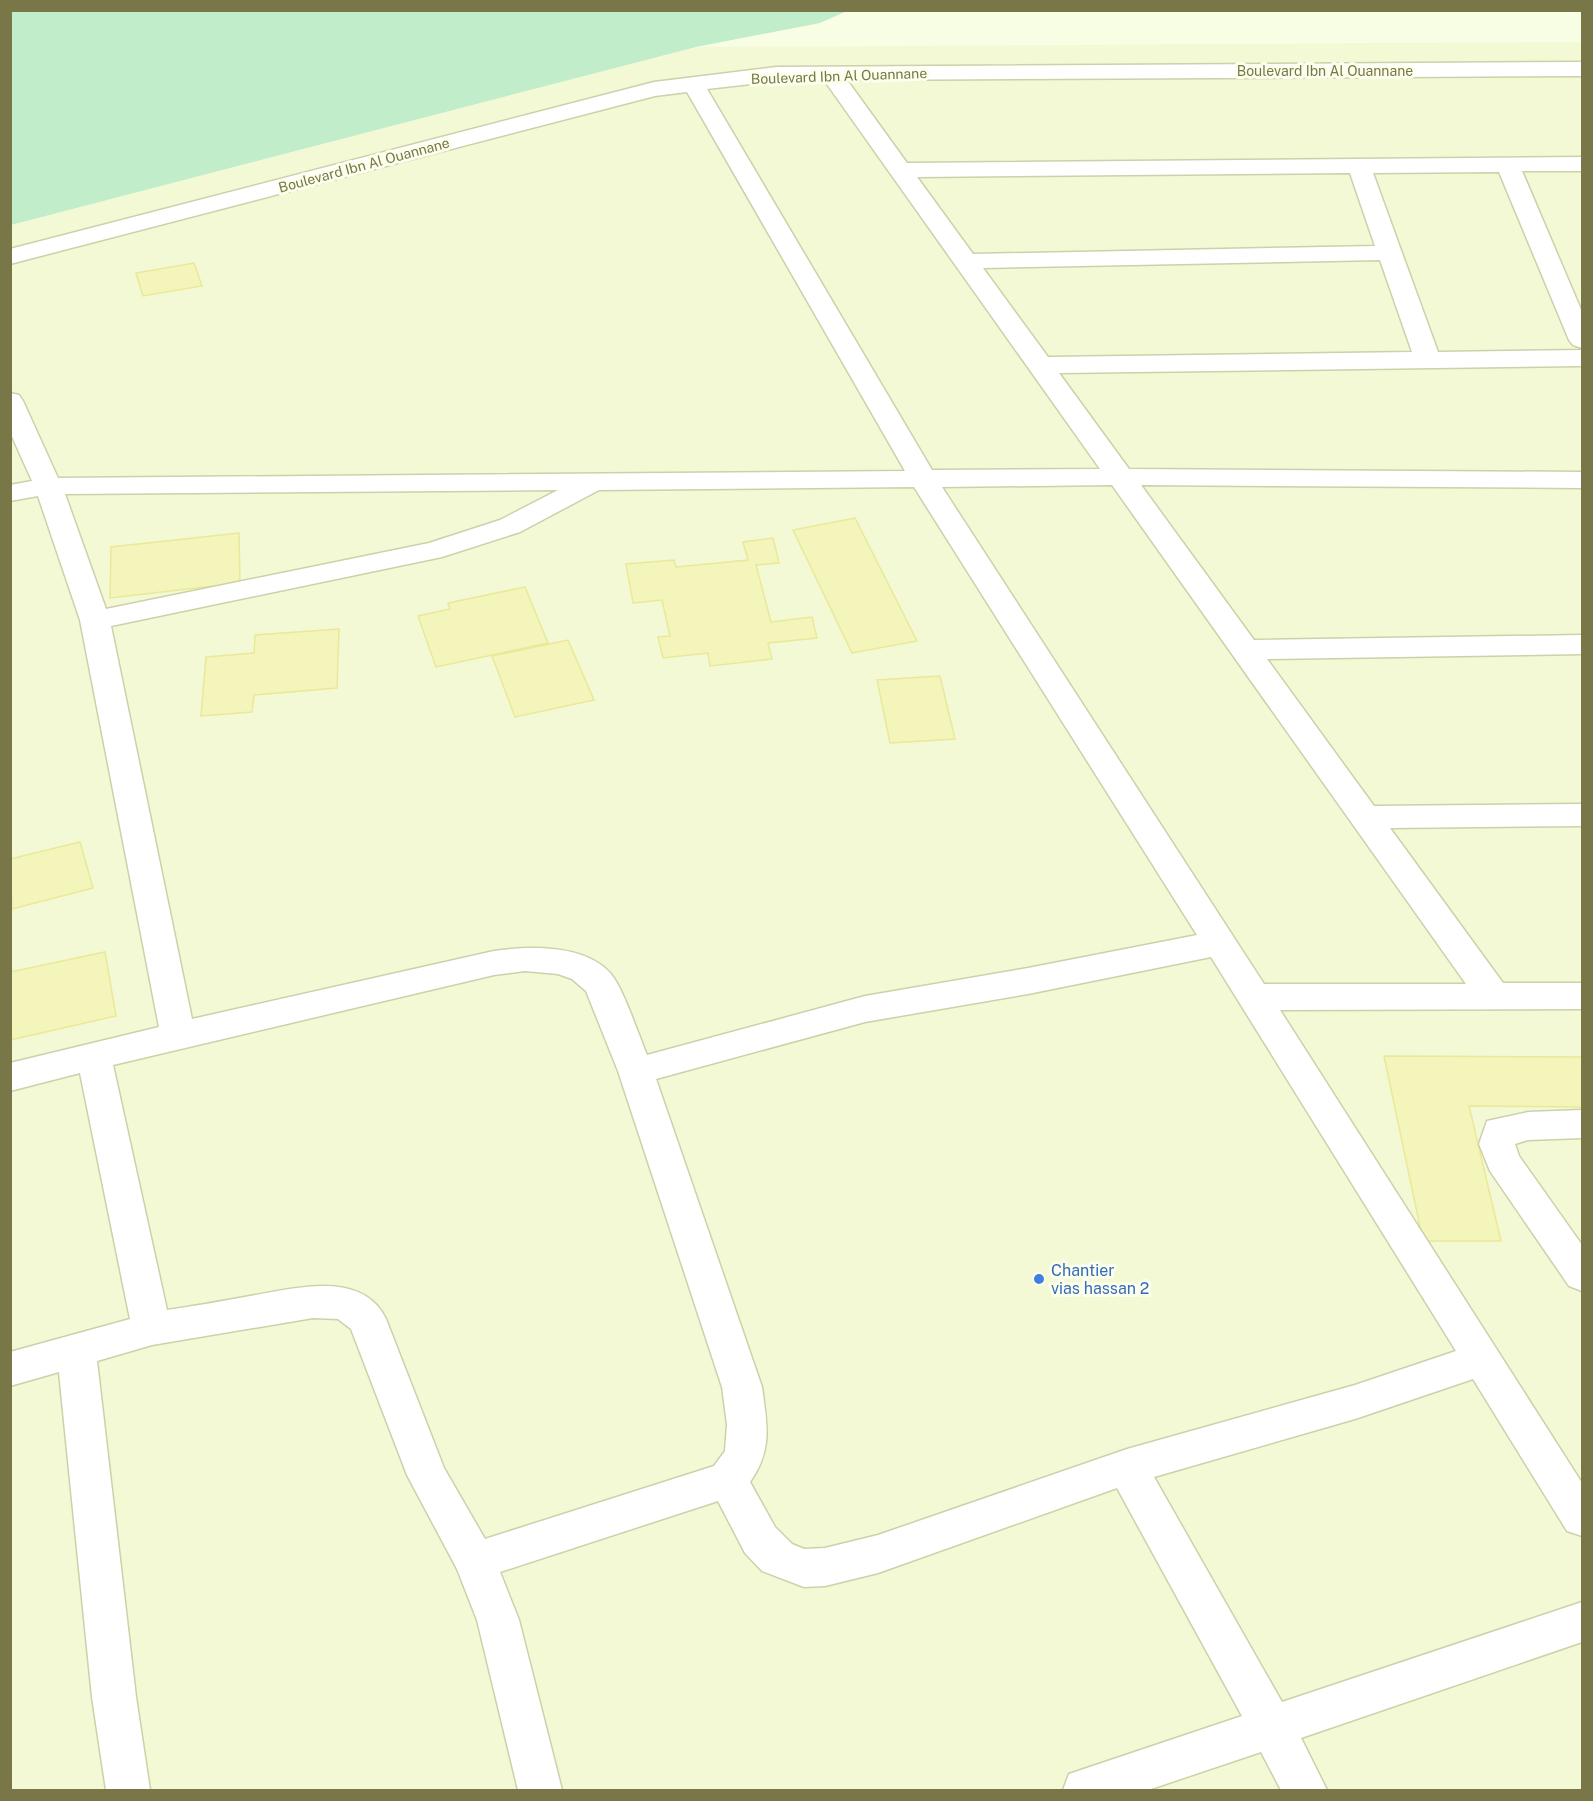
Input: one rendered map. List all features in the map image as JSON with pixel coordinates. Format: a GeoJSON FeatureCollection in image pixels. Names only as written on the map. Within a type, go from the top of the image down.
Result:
{"type":"FeatureCollection","features":[{"type":"Feature","properties":{"kind":"street","name":"Boulevard Ibn Al Ouannane"},"geometry":{"type":"LineString","coordinates":[[10,257],[654,89],[776,74],[1582,69]]}},
{"type":"Feature","properties":{"kind":"street"},"geometry":{"type":"LineString","coordinates":[[831,74],[1494,997]]}},
{"type":"Feature","properties":{"kind":"street"},"geometry":{"type":"LineString","coordinates":[[694,85],[923,480],[1220,943],[1582,1518]]}},
{"type":"Feature","properties":{"kind":"street"},"geometry":{"type":"LineString","coordinates":[[1507,164],[1582,340]]}},
{"type":"Feature","properties":{"kind":"street"},"geometry":{"type":"LineString","coordinates":[[900,170],[1582,164]]}},
{"type":"Feature","properties":{"kind":"street"},"geometry":{"type":"LineString","coordinates":[[1359,166],[1428,360]]}},
{"type":"Feature","properties":{"kind":"street"},"geometry":{"type":"LineString","coordinates":[[965,261],[1390,253]]}},
{"type":"Feature","properties":{"kind":"street"},"geometry":{"type":"LineString","coordinates":[[1040,365],[1582,358]]}},
{"type":"Feature","properties":{"kind":"street"},"geometry":{"type":"LineString","coordinates":[[10,401],[48,486],[95,620],[178,1035]]}},
{"type":"Feature","properties":{"kind":"street"},"geometry":{"type":"LineString","coordinates":[[10,493],[48,486],[1121,477],[1582,480]]}},
{"type":"Feature","properties":{"kind":"street"},"geometry":{"type":"LineString","coordinates":[[95,620],[432,551],[510,526],[592,483]]}},
{"type":"Feature","properties":{"kind":"street"},"geometry":{"type":"LineString","coordinates":[[1245,650],[1582,644]]}},
{"type":"Feature","properties":{"kind":"street"},"geometry":{"type":"LineString","coordinates":[[1365,817],[1582,815]]}},
{"type":"Feature","properties":{"kind":"street"},"geometry":{"type":"LineString","coordinates":[[636,1071],[865,1009],[1028,981],[1220,943]]}},
{"type":"Feature","properties":{"kind":"street"},"geometry":{"type":"LineString","coordinates":[[10,1077],[178,1035],[494,963],[525,959],[559,962],[584,970],[600,984],[636,1071],[742,1387],[747,1424],[745,1456],[728,1480],[475,1561]]}},
{"type":"Feature","properties":{"kind":"street"},"geometry":{"type":"LineString","coordinates":[[1254,997],[1582,996]]}},
{"type":"Feature","properties":{"kind":"street"},"geometry":{"type":"LineString","coordinates":[[94,1057],[152,1329]]}},
{"type":"Feature","properties":{"kind":"street"},"geometry":{"type":"LineString","coordinates":[[1582,1124],[1528,1126],[1500,1131],[1497,1144],[1503,1161],[1582,1275]]}},
{"type":"Feature","properties":{"kind":"street"},"geometry":{"type":"LineString","coordinates":[[10,1368],[152,1329],[313,1302],[336,1301],[356,1308],[367,1319],[427,1475],[475,1561],[498,1620],[540,1791]]}},
{"type":"Feature","properties":{"kind":"street"},"geometry":{"type":"LineString","coordinates":[[76,1351],[114,1698],[128,1791]]}},
{"type":"Feature","properties":{"kind":"street"},"geometry":{"type":"LineString","coordinates":[[728,1480],[760,1540],[777,1558],[804,1568],[825,1567],[878,1554],[1127,1467],[1355,1402],[1483,1359]]}},
{"type":"Feature","properties":{"kind":"street"},"geometry":{"type":"LineString","coordinates":[[1127,1467],[1272,1727],[1305,1791]]}},
{"type":"Feature","properties":{"kind":"street"},"geometry":{"type":"LineString","coordinates":[[1085,1791],[1582,1622]]}},
{"type":"Feature","properties":{"kind":"shaded area"},"geometry":{"type":"Polygon","coordinates":[[[11,10],[847,11],[820,23],[696,47],[11,225],[11,10]]]}},
{"type":"Feature","properties":{"kind":"shaded area"},"geometry":{"type":"Polygon","coordinates":[[[1582,42],[1582,1790],[11,1790],[11,225],[696,47],[1582,42]]]}},
{"type":"Feature","properties":{"kind":"building"},"geometry":{"type":"Polygon","coordinates":[[[194,263],[202,286],[143,296],[136,273],[194,263]]]}},
{"type":"Feature","properties":{"kind":"building"},"geometry":{"type":"Polygon","coordinates":[[[855,518],[917,641],[852,653],[793,530],[855,518]]]}},
{"type":"Feature","properties":{"kind":"building"},"geometry":{"type":"Polygon","coordinates":[[[239,533],[240,583],[110,598],[111,547],[239,533]]]}},
{"type":"Feature","properties":{"kind":"building"},"geometry":{"type":"Polygon","coordinates":[[[773,538],[779,563],[756,565],[771,622],[812,617],[817,638],[768,643],[772,659],[710,666],[708,653],[663,658],[658,637],[670,636],[662,600],[633,603],[626,564],[674,560],[676,567],[748,560],[743,542],[773,538]]]}},
{"type":"Feature","properties":{"kind":"building"},"geometry":{"type":"Polygon","coordinates":[[[525,587],[548,643],[436,667],[418,616],[450,609],[448,603],[525,587]]]}},
{"type":"Feature","properties":{"kind":"building"},"geometry":{"type":"Polygon","coordinates":[[[339,629],[337,688],[254,695],[252,712],[201,716],[206,657],[254,653],[255,635],[339,629]]]}},
{"type":"Feature","properties":{"kind":"building"},"geometry":{"type":"Polygon","coordinates":[[[568,640],[594,700],[515,717],[492,656],[568,640]]]}},
{"type":"Feature","properties":{"kind":"building"},"geometry":{"type":"Polygon","coordinates":[[[940,676],[955,739],[890,743],[877,680],[940,676]]]}},
{"type":"Feature","properties":{"kind":"building"},"geometry":{"type":"Polygon","coordinates":[[[80,842],[93,888],[12,909],[10,859],[80,842]]]}},
{"type":"Feature","properties":{"kind":"building"},"geometry":{"type":"Polygon","coordinates":[[[105,952],[116,1016],[10,1040],[10,972],[105,952]]]}},
{"type":"Feature","properties":{"kind":"building"},"geometry":{"type":"Polygon","coordinates":[[[1384,1056],[1582,1057],[1582,1107],[1469,1106],[1501,1241],[1423,1241],[1384,1056]]]}},
{"type":"Feature","properties":{"kind":"place","name":"Chantier vias hassan 2"},"geometry":{"type":"Point","coordinates":[1039,1279]}}]}
